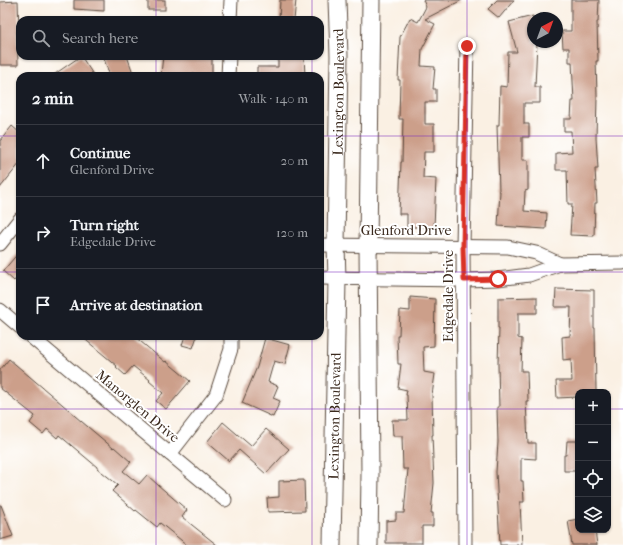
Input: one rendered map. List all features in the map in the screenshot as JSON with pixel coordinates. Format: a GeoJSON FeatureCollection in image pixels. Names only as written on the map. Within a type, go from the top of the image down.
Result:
{"type":"FeatureCollection","features":[{"type":"Feature","properties":{"kind":"street"},"geometry":{"type":"LineString","coordinates":[[230,16],[231,0]]}},
{"type":"Feature","properties":{"kind":"street","name":"Lexington Boulevard"},"geometry":{"type":"LineString","coordinates":[[332,545],[337,279],[328,245],[339,56],[337,0]]}},
{"type":"Feature","properties":{"kind":"street"},"geometry":{"type":"LineString","coordinates":[[369,545],[370,473],[368,246],[371,0]]}},
{"type":"Feature","properties":{"kind":"street","name":"Edgedale Drive"},"geometry":{"type":"LineString","coordinates":[[466,545],[463,246],[467,46]]}},
{"type":"Feature","properties":{"kind":"street"},"geometry":{"type":"LineString","coordinates":[[228,72],[229,60]]}},
{"type":"Feature","properties":{"kind":"street"},"geometry":{"type":"LineString","coordinates":[[0,244],[16,224]]}},
{"type":"Feature","properties":{"kind":"street","name":"Glenford Drive"},"geometry":{"type":"LineString","coordinates":[[328,245],[508,247],[536,253],[560,264]]}},
{"type":"Feature","properties":{"kind":"street","name":"Glenford Drive"},"geometry":{"type":"LineString","coordinates":[[324,278],[498,279],[529,275],[560,264],[623,264]]}},
{"type":"Feature","properties":{"kind":"street"},"geometry":{"type":"LineString","coordinates":[[0,310],[16,324]]}},
{"type":"Feature","properties":{"kind":"street","name":"Manorglen Drive"},"geometry":{"type":"LineString","coordinates":[[35,340],[225,500]]}},
{"type":"Feature","properties":{"kind":"street"},"geometry":{"type":"LineString","coordinates":[[170,454],[216,395],[231,349],[231,340]]}},
{"type":"Feature","properties":{"kind":"building"},"geometry":{"type":"Polygon","coordinates":[[[74,0],[104,0],[104,11],[74,9],[74,0]]]}},
{"type":"Feature","properties":{"kind":"building"},"geometry":{"type":"Polygon","coordinates":[[[148,0],[165,0],[165,10],[148,10],[148,0]]]}},
{"type":"Feature","properties":{"kind":"building"},"geometry":{"type":"Polygon","coordinates":[[[280,0],[296,0],[294,16],[279,16],[280,0]]]}},
{"type":"Feature","properties":{"kind":"building"},"geometry":{"type":"Polygon","coordinates":[[[423,0],[462,0],[425,19],[435,24],[422,49],[421,66],[435,67],[433,89],[436,89],[436,102],[425,102],[425,124],[434,124],[434,152],[424,152],[423,178],[436,179],[434,227],[407,227],[407,214],[399,214],[403,119],[399,119],[400,80],[398,80],[400,37],[410,18],[418,22],[426,7],[423,0]]]}},
{"type":"Feature","properties":{"kind":"building"},"geometry":{"type":"Polygon","coordinates":[[[497,0],[514,0],[499,18],[488,9],[497,0]]]}},
{"type":"Feature","properties":{"kind":"building"},"geometry":{"type":"Polygon","coordinates":[[[571,0],[599,0],[597,22],[598,61],[596,61],[596,138],[598,169],[595,169],[597,203],[595,203],[594,236],[570,235],[572,204],[568,204],[567,170],[556,170],[556,153],[572,152],[571,131],[564,131],[564,119],[571,119],[572,101],[574,101],[572,62],[569,62],[569,48],[563,48],[563,31],[571,31],[571,0]]]}},
{"type":"Feature","properties":{"kind":"building"},"geometry":{"type":"Polygon","coordinates":[[[18,1],[18,16],[16,16],[16,60],[18,60],[18,65],[0,65],[0,2],[18,1]]]}},
{"type":"Feature","properties":{"kind":"building"},"geometry":{"type":"Polygon","coordinates":[[[527,18],[527,48],[537,48],[535,87],[540,87],[540,103],[524,103],[524,124],[529,124],[529,137],[522,137],[522,160],[528,160],[528,190],[525,191],[524,211],[547,213],[546,229],[498,226],[500,191],[497,125],[499,125],[500,86],[507,87],[508,52],[517,52],[509,22],[527,18]]]}},
{"type":"Feature","properties":{"kind":"building"},"geometry":{"type":"Polygon","coordinates":[[[75,60],[84,60],[91,72],[58,72],[75,60]]]}},
{"type":"Feature","properties":{"kind":"building"},"geometry":{"type":"Polygon","coordinates":[[[104,60],[128,60],[133,72],[109,72],[104,60]]]}},
{"type":"Feature","properties":{"kind":"building"},"geometry":{"type":"Polygon","coordinates":[[[163,60],[212,60],[212,72],[161,72],[163,60]]]}},
{"type":"Feature","properties":{"kind":"building"},"geometry":{"type":"Polygon","coordinates":[[[278,60],[304,60],[305,72],[257,72],[257,67],[278,67],[278,60]]]}},
{"type":"Feature","properties":{"kind":"building"},"geometry":{"type":"Polygon","coordinates":[[[12,126],[16,130],[16,168],[0,188],[0,141],[12,126]]]}},
{"type":"Feature","properties":{"kind":"building"},"geometry":{"type":"Polygon","coordinates":[[[16,256],[16,279],[14,281],[3,271],[16,256]]]}},
{"type":"Feature","properties":{"kind":"building"},"geometry":{"type":"Polygon","coordinates":[[[556,289],[594,290],[596,389],[575,389],[575,397],[557,398],[556,381],[572,381],[571,359],[563,360],[562,337],[570,336],[571,307],[555,307],[556,289]]]}},
{"type":"Feature","properties":{"kind":"building"},"geometry":{"type":"Polygon","coordinates":[[[410,297],[435,299],[434,346],[423,347],[424,372],[435,374],[432,395],[434,483],[431,513],[433,513],[433,526],[422,526],[422,543],[386,543],[386,521],[396,520],[396,513],[404,513],[408,469],[403,469],[402,436],[393,436],[392,420],[408,420],[407,390],[398,388],[401,364],[398,364],[397,335],[399,335],[400,310],[410,311],[410,297]]]}},
{"type":"Feature","properties":{"kind":"building"},"geometry":{"type":"Polygon","coordinates":[[[537,297],[537,313],[518,313],[518,338],[522,339],[521,371],[527,371],[528,401],[526,401],[528,443],[536,443],[536,459],[521,458],[521,481],[523,481],[524,502],[520,502],[522,545],[500,545],[496,472],[498,442],[497,407],[499,407],[498,298],[537,297]]]}},
{"type":"Feature","properties":{"kind":"building"},"geometry":{"type":"Polygon","coordinates":[[[86,340],[139,340],[190,381],[166,409],[156,401],[163,393],[149,381],[150,380],[133,366],[125,375],[116,367],[117,366],[86,340]]]}},
{"type":"Feature","properties":{"kind":"building"},"geometry":{"type":"Polygon","coordinates":[[[184,340],[196,340],[193,348],[182,345],[184,340]]]}},
{"type":"Feature","properties":{"kind":"building"},"geometry":{"type":"Polygon","coordinates":[[[264,340],[272,340],[290,345],[285,364],[274,361],[268,382],[278,386],[273,398],[280,401],[273,417],[242,403],[257,367],[264,340]]]}},
{"type":"Feature","properties":{"kind":"building"},"geometry":{"type":"Polygon","coordinates":[[[9,359],[131,462],[123,471],[139,484],[147,475],[187,510],[182,517],[217,545],[187,545],[160,523],[157,527],[136,510],[135,511],[112,491],[118,485],[59,435],[57,438],[47,429],[43,434],[30,423],[35,416],[0,388],[0,370],[9,359]]]}},
{"type":"Feature","properties":{"kind":"building"},"geometry":{"type":"Polygon","coordinates":[[[223,422],[251,446],[266,429],[289,449],[266,474],[239,450],[229,461],[207,442],[223,422]]]}},
{"type":"Feature","properties":{"kind":"building"},"geometry":{"type":"Polygon","coordinates":[[[567,441],[575,441],[575,471],[564,471],[564,455],[566,455],[567,441]]]}},
{"type":"Feature","properties":{"kind":"building"},"geometry":{"type":"Polygon","coordinates":[[[304,480],[305,511],[268,512],[267,498],[279,497],[279,481],[304,480]]]}},
{"type":"Feature","properties":{"kind":"building"},"geometry":{"type":"Polygon","coordinates":[[[0,505],[13,536],[0,540],[0,505]]]}},
{"type":"Feature","properties":{"kind":"building"},"geometry":{"type":"Polygon","coordinates":[[[575,520],[575,533],[595,533],[597,545],[572,545],[568,521],[575,520]]]}},
{"type":"Feature","properties":{"kind":"route"},"geometry":{"type":"LineString","coordinates":[[467,46],[463,246],[464,280],[498,279]]}}]}
